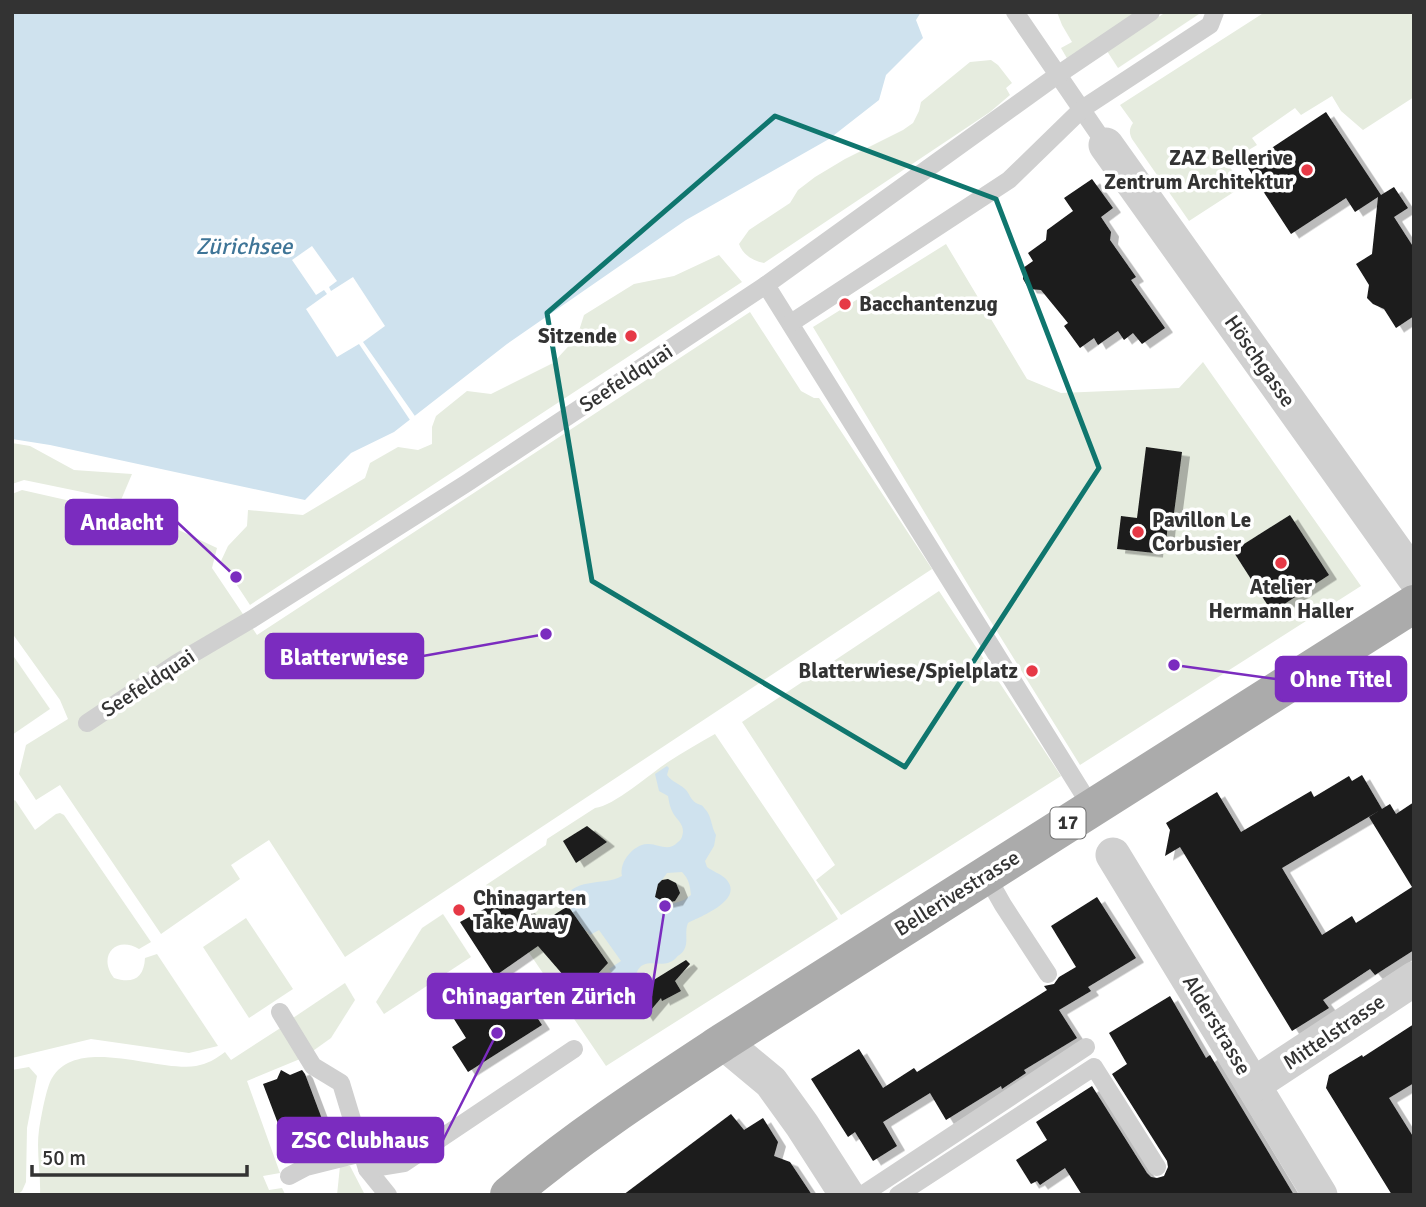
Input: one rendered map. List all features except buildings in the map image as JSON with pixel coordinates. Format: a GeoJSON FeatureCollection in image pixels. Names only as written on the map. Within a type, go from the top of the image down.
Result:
{"type":"FeatureCollection","features":[{"type":"Feature","properties":{"kind":"main road","name":"Bellerivestrasse"},"geometry":{"type":"LineString","coordinates":[[509,1195],[538,1170],[613,1115],[723,1042],[1414,604]]}},
{"type":"Feature","properties":{"kind":"street","name":"Höschgasse"},"geometry":{"type":"LineString","coordinates":[[1107,145],[1414,577]]}},
{"type":"Feature","properties":{"kind":"street","name":"Alderstrasse"},"geometry":{"type":"LineString","coordinates":[[1113,855],[1320,1195]]}},
{"type":"Feature","properties":{"kind":"street","name":"Mittelstrasse"},"geometry":{"type":"LineString","coordinates":[[1253,1085],[1414,979]]}},
{"type":"Feature","properties":{"kind":"street"},"geometry":{"type":"LineString","coordinates":[[723,1042],[771,1082],[847,1195]]}},
{"type":"Feature","properties":{"kind":"lane"},"geometry":{"type":"LineString","coordinates":[[1015,12],[1107,145]]}},
{"type":"Feature","properties":{"kind":"lane","name":"Seefeldquai"},"geometry":{"type":"LineString","coordinates":[[87,723],[177,663],[252,619],[467,482],[766,285],[1059,74],[1151,12]]}},
{"type":"Feature","properties":{"kind":"lane"},"geometry":{"type":"LineString","coordinates":[[791,323],[1009,180],[1082,109],[1210,25],[1214,12]]}},
{"type":"Feature","properties":{"kind":"lane"},"geometry":{"type":"LineString","coordinates":[[766,285],[1092,808]]}},
{"type":"Feature","properties":{"kind":"lane"},"geometry":{"type":"LineString","coordinates":[[986,875],[1048,974]]}},
{"type":"Feature","properties":{"kind":"lane"},"geometry":{"type":"LineString","coordinates":[[280,1012],[313,1066],[341,1083],[364,1161],[387,1195]]}},
{"type":"Feature","properties":{"kind":"lane"},"geometry":{"type":"LineString","coordinates":[[862,1195],[1086,1047]]}},
{"type":"Feature","properties":{"kind":"lane"},"geometry":{"type":"LineString","coordinates":[[289,1176],[306,1167],[364,1161],[404,1163],[574,1049]]}},
{"type":"Feature","properties":{"kind":"lane"},"geometry":{"type":"LineString","coordinates":[[898,1195],[1094,1067],[1157,1167]]}},
{"type":"Feature","properties":{"kind":"highlighted area"},"geometry":{"type":"Polygon","coordinates":[[[775,116],[996,199],[1099,468],[905,767],[592,581],[547,313],[775,116]]]}},
{"type":"Feature","properties":{"kind":"shaded area"},"geometry":{"type":"Polygon","coordinates":[[[1057,12],[1139,12],[1068,60],[1061,48],[1072,42],[1057,12]]]}},
{"type":"Feature","properties":{"kind":"shaded area"},"geometry":{"type":"Polygon","coordinates":[[[1166,12],[1202,12],[1118,68],[1107,51],[1166,12]]]}},
{"type":"Feature","properties":{"kind":"shaded area"},"geometry":{"type":"Polygon","coordinates":[[[1265,12],[1414,12],[1414,97],[1363,130],[1341,111],[1332,96],[1301,115],[1295,108],[1252,138],[1257,145],[1227,163],[1243,186],[1189,221],[1132,139],[1130,131],[1133,123],[1120,105],[1265,12]]]}},
{"type":"Feature","properties":{"kind":"shaded area"},"geometry":{"type":"Polygon","coordinates":[[[991,60],[1012,83],[1006,88],[1010,95],[990,112],[764,263],[752,259],[743,251],[739,244],[749,230],[790,203],[798,190],[845,159],[913,123],[921,102],[970,62],[991,60]]]}},
{"type":"Feature","properties":{"kind":"shaded area"},"geometry":{"type":"Polygon","coordinates":[[[946,244],[1027,379],[1061,393],[1179,388],[1203,362],[1361,586],[1080,765],[813,327],[946,244]]]}},
{"type":"Feature","properties":{"kind":"shaded area"},"geometry":{"type":"Polygon","coordinates":[[[719,255],[742,282],[250,605],[221,561],[228,546],[247,526],[248,510],[303,515],[365,478],[370,463],[398,447],[418,450],[432,444],[432,427],[436,416],[467,391],[491,394],[553,363],[577,337],[584,315],[634,284],[674,276],[719,255]]]}},
{"type":"Feature","properties":{"kind":"shaded area"},"geometry":{"type":"Polygon","coordinates":[[[750,312],[801,391],[819,398],[932,569],[345,957],[269,840],[231,865],[240,879],[161,934],[60,785],[36,800],[19,774],[26,745],[68,719],[60,700],[12,633],[12,494],[22,490],[128,514],[137,504],[166,510],[166,524],[217,548],[212,568],[257,635],[750,312]]]}},
{"type":"Feature","properties":{"kind":"shaded area"},"geometry":{"type":"Polygon","coordinates":[[[12,443],[30,446],[74,470],[132,474],[121,500],[24,480],[12,484],[12,443]]]}},
{"type":"Feature","properties":{"kind":"shaded area"},"geometry":{"type":"Polygon","coordinates":[[[939,591],[1061,776],[841,915],[816,880],[835,865],[742,722],[939,591]]]}},
{"type":"Feature","properties":{"kind":"shaded area"},"geometry":{"type":"Polygon","coordinates":[[[12,654],[50,709],[12,735],[12,654]]]}},
{"type":"Feature","properties":{"kind":"shaded area"},"geometry":{"type":"Polygon","coordinates":[[[715,734],[838,919],[606,1066],[486,885],[546,845],[547,839],[595,808],[622,796],[668,762],[715,734]]]}},
{"type":"Feature","properties":{"kind":"shaded area"},"geometry":{"type":"Polygon","coordinates":[[[15,800],[35,830],[56,814],[64,815],[151,942],[139,949],[123,945],[112,950],[108,955],[108,962],[114,978],[136,978],[142,971],[145,958],[157,954],[218,1046],[189,1053],[91,1039],[12,1058],[12,802],[15,800]]]}},
{"type":"Feature","properties":{"kind":"shaded area"},"geometry":{"type":"Polygon","coordinates":[[[443,914],[471,957],[384,1014],[376,1002],[422,928],[443,914]]]}},
{"type":"Feature","properties":{"kind":"shaded area"},"geometry":{"type":"Polygon","coordinates":[[[246,918],[293,989],[249,1018],[203,947],[246,918]]]}},
{"type":"Feature","properties":{"kind":"shaded area"},"geometry":{"type":"Polygon","coordinates":[[[345,983],[355,1000],[331,1038],[310,1053],[290,1020],[345,983]]]}},
{"type":"Feature","properties":{"kind":"shaded area"},"geometry":{"type":"Polygon","coordinates":[[[282,1027],[300,1059],[247,1081],[280,1173],[263,1176],[269,1190],[282,1188],[285,1194],[289,1195],[40,1195],[38,1146],[41,1118],[52,1078],[64,1065],[80,1059],[98,1057],[196,1066],[225,1052],[231,1060],[282,1027]]]}},
{"type":"Feature","properties":{"kind":"shaded area"},"geometry":{"type":"Polygon","coordinates":[[[29,1067],[37,1076],[27,1128],[26,1182],[22,1191],[12,1195],[12,1070],[29,1067]]]}},
{"type":"Feature","properties":{"kind":"shaded area"},"geometry":{"type":"Polygon","coordinates":[[[340,1166],[350,1166],[365,1195],[337,1195],[340,1166]]]}},
{"type":"Feature","properties":{"kind":"water","name":"Zürichsee"},"geometry":{"type":"Polygon","coordinates":[[[12,12],[921,12],[916,20],[923,38],[886,75],[879,100],[829,139],[686,220],[507,344],[394,432],[351,453],[305,500],[12,439],[12,12]]]}},
{"type":"Feature","properties":{"kind":"water"},"geometry":{"type":"Polygon","coordinates":[[[667,766],[667,775],[707,812],[716,835],[714,846],[705,861],[707,867],[726,879],[730,894],[711,912],[688,923],[686,944],[682,953],[667,963],[640,967],[625,992],[609,969],[621,961],[599,930],[590,935],[567,904],[562,905],[572,889],[622,876],[625,860],[637,847],[651,844],[670,847],[681,839],[682,826],[672,811],[668,796],[659,791],[655,774],[667,766]],[[682,872],[667,873],[657,889],[659,899],[672,904],[691,895],[682,872]]]}},
{"type":"Feature","properties":{"kind":"pier"},"geometry":{"type":"Polygon","coordinates":[[[312,246],[337,281],[329,287],[331,291],[353,277],[385,326],[363,342],[417,419],[412,423],[359,344],[337,357],[306,309],[327,294],[324,290],[316,295],[292,260],[312,246]]]}},
{"type":"Feature","properties":{"kind":"place","name":"ZAZ Bellerive Zentrum Architektur"},"geometry":{"type":"Point","coordinates":[1307,170]}},
{"type":"Feature","properties":{"kind":"place","name":"Bacchantenzug"},"geometry":{"type":"Point","coordinates":[845,304]}},
{"type":"Feature","properties":{"kind":"place","name":"Sitzende"},"geometry":{"type":"Point","coordinates":[631,336]}},
{"type":"Feature","properties":{"kind":"place","name":"Pavillon Le Corbusier"},"geometry":{"type":"Point","coordinates":[1138,532]}},
{"type":"Feature","properties":{"kind":"place","name":"Atelier Hermann Haller"},"geometry":{"type":"Point","coordinates":[1281,563]}},
{"type":"Feature","properties":{"kind":"place","name":"Andacht"},"geometry":{"type":"Point","coordinates":[236,577]}},
{"type":"Feature","properties":{"kind":"place","name":"Blatterwiese"},"geometry":{"type":"Point","coordinates":[546,634]}},
{"type":"Feature","properties":{"kind":"place","name":"Ohne Titel"},"geometry":{"type":"Point","coordinates":[1174,665]}},
{"type":"Feature","properties":{"kind":"place","name":"Blatterwiese/Spielplatz"},"geometry":{"type":"Point","coordinates":[1032,671]}},
{"type":"Feature","properties":{"kind":"place","name":"Chinagarten Zürich"},"geometry":{"type":"Point","coordinates":[665,906]}},
{"type":"Feature","properties":{"kind":"place","name":"Chinagarten Take Away"},"geometry":{"type":"Point","coordinates":[459,910]}},
{"type":"Feature","properties":{"kind":"place","name":"ZSC Clubhaus"},"geometry":{"type":"Point","coordinates":[497,1033]}}]}
